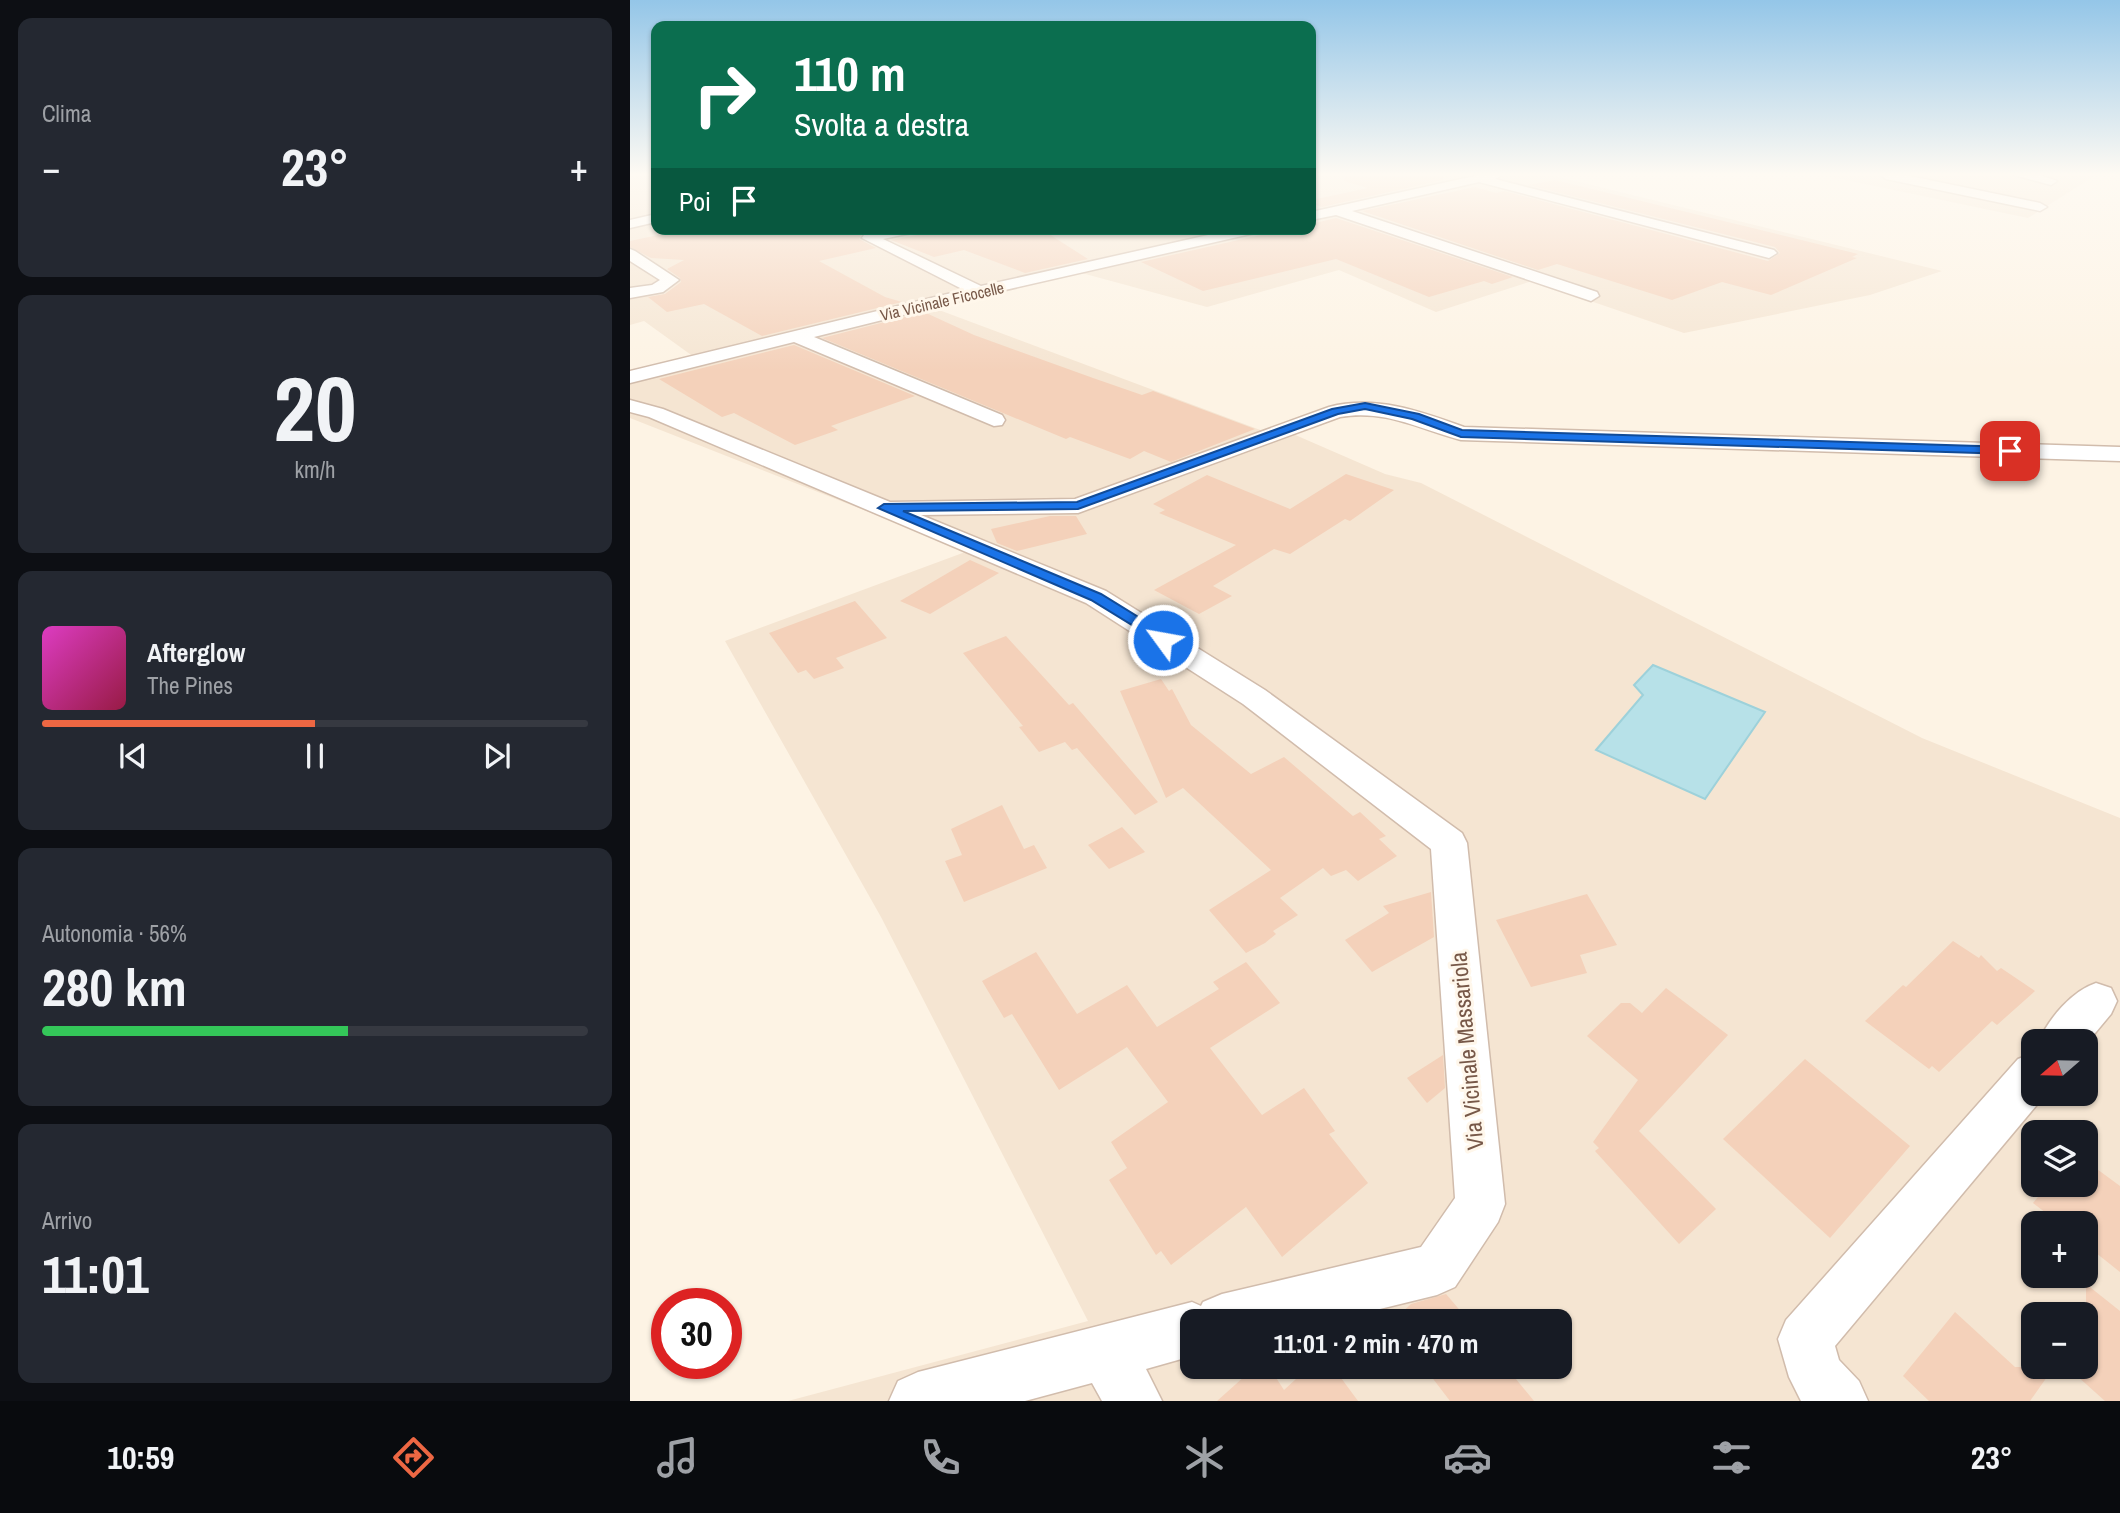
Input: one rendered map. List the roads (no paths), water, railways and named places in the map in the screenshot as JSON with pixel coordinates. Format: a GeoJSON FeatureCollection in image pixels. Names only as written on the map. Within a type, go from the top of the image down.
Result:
{"type":"FeatureCollection","features":[{"type":"Feature","properties":{"kind":"street"},"geometry":{"type":"LineString","coordinates":[[874,240],[979,291]]}},
{"type":"Feature","properties":{"kind":"street","name":"Via Vicinale Ficocelle"},"geometry":{"type":"LineString","coordinates":[[630,377],[979,291],[1204,240]]}},
{"type":"Feature","properties":{"kind":"street"},"geometry":{"type":"LineString","coordinates":[[1426,240],[1591,296]]}},
{"type":"Feature","properties":{"kind":"street"},"geometry":{"type":"LineString","coordinates":[[1720,240],[1769,253]]}},
{"type":"Feature","properties":{"kind":"street"},"geometry":{"type":"LineString","coordinates":[[630,254],[671,280],[657,289],[630,293]]}},
{"type":"Feature","properties":{"kind":"street"},"geometry":{"type":"LineString","coordinates":[[796,336],[994,420]]}},
{"type":"Feature","properties":{"kind":"street","name":"Via Vicinale Massariola"},"geometry":{"type":"LineString","coordinates":[[630,405],[656,413],[1096,597],[1254,696],[1449,843],[1480,1204],[1437,1269],[1272,1309]]}},
{"type":"Feature","properties":{"kind":"street"},"geometry":{"type":"LineString","coordinates":[[884,508],[1078,506],[1336,411],[1365,406],[1415,416],[1461,433],[2120,454]]}},
{"type":"Feature","properties":{"kind":"street"},"geometry":{"type":"LineString","coordinates":[[2072,1029],[2096,1001]]}},
{"type":"Feature","properties":{"kind":"street"},"geometry":{"type":"LineString","coordinates":[[1839,1401],[1818,1377],[1805,1339],[2021,1089]]}},
{"type":"Feature","properties":{"kind":"street"},"geometry":{"type":"LineString","coordinates":[[918,1401],[1180,1332]]}},
{"type":"Feature","properties":{"kind":"street"},"geometry":{"type":"LineString","coordinates":[[1104,1350],[1133,1401]]}},
{"type":"Feature","properties":{"kind":"water"},"geometry":{"type":"Polygon","coordinates":[[[1653,665],[1765,712],[1705,799],[1596,750],[1643,695],[1634,685],[1653,665]]]}}]}
